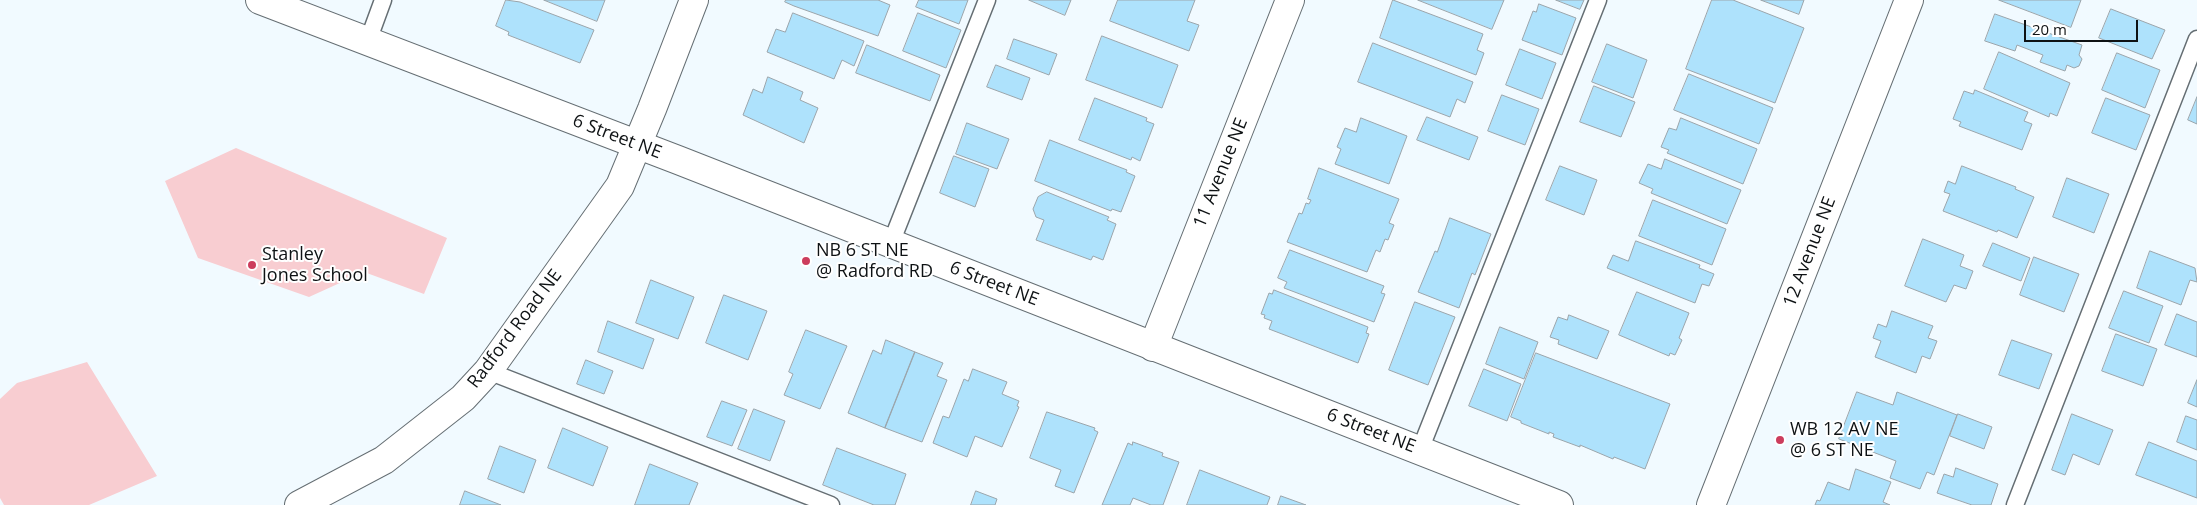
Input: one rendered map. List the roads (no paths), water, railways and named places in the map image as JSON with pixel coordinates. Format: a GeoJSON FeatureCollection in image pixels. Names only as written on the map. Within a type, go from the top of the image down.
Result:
{"type":"FeatureCollection","features":[{"type":"Feature","properties":{"kind":"street","name":"6 Street NE"},"geometry":{"type":"LineString","coordinates":[[260,0],[637,144],[1559,505]]}},
{"type":"Feature","properties":{"kind":"street","name":"Radford Road NE"},"geometry":{"type":"LineString","coordinates":[[299,505],[384,460],[463,398],[488,371],[620,186],[694,0]]}},
{"type":"Feature","properties":{"kind":"street","name":"11 Avenue NE"},"geometry":{"type":"LineString","coordinates":[[1153,347],[1290,0]]}},
{"type":"Feature","properties":{"kind":"street","name":"12 Avenue NE"},"geometry":{"type":"LineString","coordinates":[[1711,505],[1909,0]]}},
{"type":"Feature","properties":{"kind":"lane"},"geometry":{"type":"LineString","coordinates":[[368,41],[384,0]]}},
{"type":"Feature","properties":{"kind":"lane"},"geometry":{"type":"LineString","coordinates":[[891,243],[987,0]]}},
{"type":"Feature","properties":{"kind":"lane"},"geometry":{"type":"LineString","coordinates":[[1420,450],[1598,0]]}},
{"type":"Feature","properties":{"kind":"lane"},"geometry":{"type":"LineString","coordinates":[[2015,505],[2197,39]]}},
{"type":"Feature","properties":{"kind":"lane"},"geometry":{"type":"LineString","coordinates":[[488,371],[831,505]]}},
{"type":"Feature","properties":{"kind":"place","name":"NB 6 ST NE @ Radford RD"},"geometry":{"type":"Point","coordinates":[806,261]}},
{"type":"Feature","properties":{"kind":"place","name":"Stanley Jones School"},"geometry":{"type":"Point","coordinates":[252,265]}},
{"type":"Feature","properties":{"kind":"place","name":"WB 12 AV NE @ 6 ST NE"},"geometry":{"type":"Point","coordinates":[1780,440]}}]}
